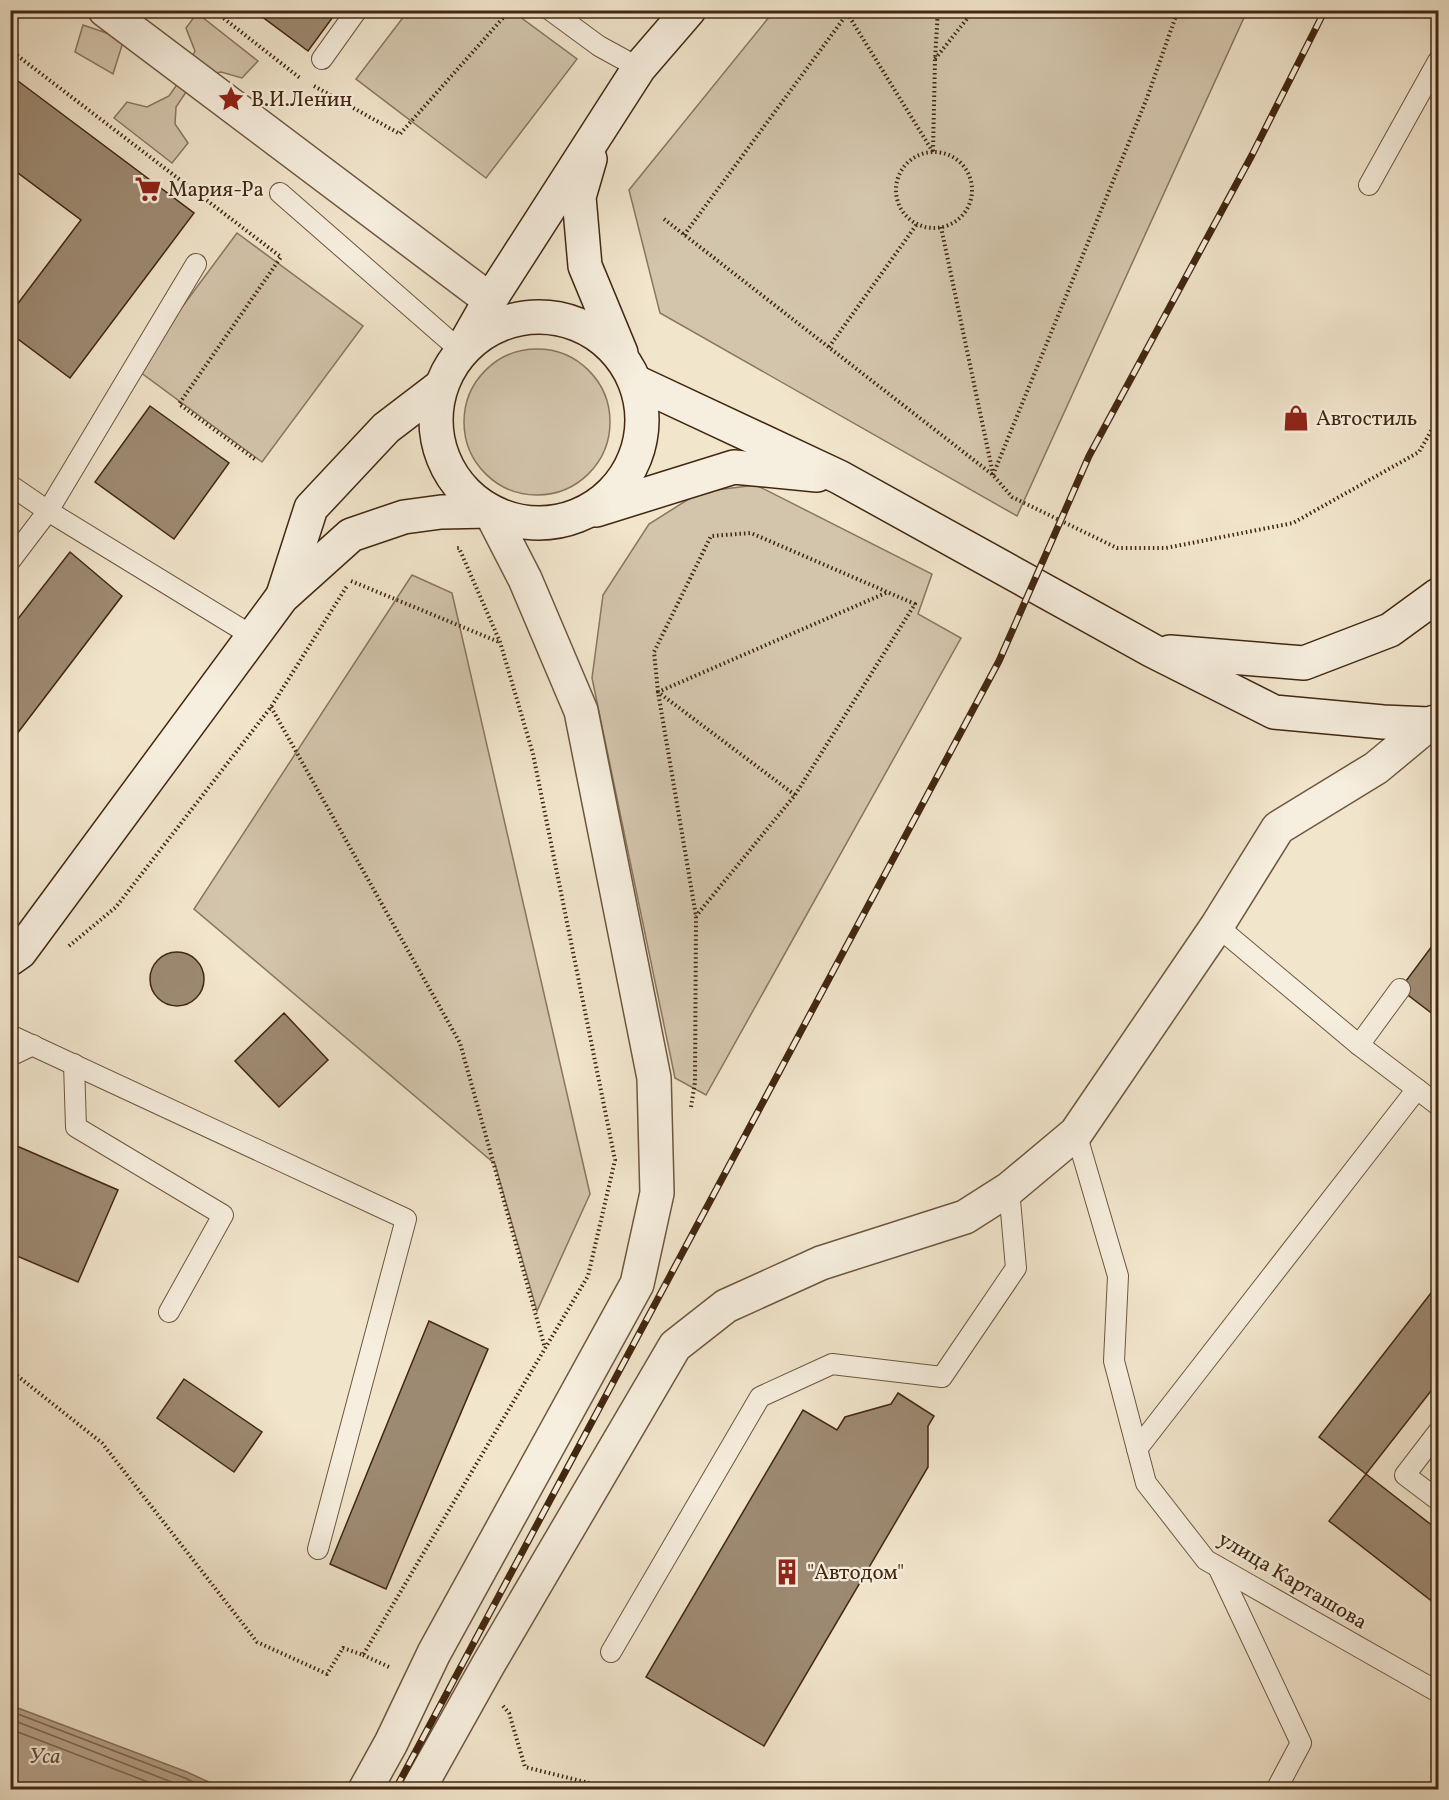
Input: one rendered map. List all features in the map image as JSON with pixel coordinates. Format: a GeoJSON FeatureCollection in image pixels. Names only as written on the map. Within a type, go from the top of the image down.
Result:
{"type":"FeatureCollection","features":[{"type":"Feature","properties":{"kind":"main road"},"geometry":{"type":"LineString","coordinates":[[105,10],[490,300]]}},
{"type":"Feature","properties":{"kind":"main road"},"geometry":{"type":"LineString","coordinates":[[689,10],[639,68],[490,300],[450,368],[441,386],[435,415],[438,444],[449,471],[466,494],[490,511],[513,520],[536,523],[561,521],[734,467],[839,477]]}},
{"type":"Feature","properties":{"kind":"main road"},"geometry":{"type":"LineString","coordinates":[[583,513],[609,496],[629,472],[640,443],[643,412],[630,371],[585,266],[579,197],[598,131]]}},
{"type":"Feature","properties":{"kind":"main road"},"geometry":{"type":"LineString","coordinates":[[461,351],[485,331],[514,319],[545,316],[575,323],[603,338],[630,371],[839,477],[1153,651],[1274,712],[1434,723]]}},
{"type":"Feature","properties":{"kind":"main road"},"geometry":{"type":"LineString","coordinates":[[282,597],[311,508],[386,428],[441,386]]}},
{"type":"Feature","properties":{"kind":"main road"},"geometry":{"type":"LineString","coordinates":[[10,959],[20,952],[282,597],[351,535],[404,517],[441,512],[490,511]]}},
{"type":"Feature","properties":{"kind":"main road"},"geometry":{"type":"LineString","coordinates":[[365,1790],[391,1743],[434,1653],[637,1284],[657,1193],[654,1078],[581,711],[525,579],[490,511]]}},
{"type":"Feature","properties":{"kind":"main road"},"geometry":{"type":"LineString","coordinates":[[1153,651],[1304,663],[1390,630],[1438,595]]}},
{"type":"Feature","properties":{"kind":"main road"},"geometry":{"type":"LineString","coordinates":[[425,1777],[675,1346],[726,1306],[821,1263],[965,1217],[1009,1190],[1076,1133],[1217,926],[1278,828],[1376,768],[1434,723]]}},
{"type":"Feature","properties":{"kind":"lane"},"geometry":{"type":"LineString","coordinates":[[322,59],[357,10]]}},
{"type":"Feature","properties":{"kind":"lane"},"geometry":{"type":"LineString","coordinates":[[550,10],[598,46],[639,68]]}},
{"type":"Feature","properties":{"kind":"lane"},"geometry":{"type":"LineString","coordinates":[[1369,185],[1438,61]]}},
{"type":"Feature","properties":{"kind":"lane"},"geometry":{"type":"LineString","coordinates":[[280,193],[461,351]]}},
{"type":"Feature","properties":{"kind":"lane"},"geometry":{"type":"LineString","coordinates":[[10,561],[48,511],[196,264]]}},
{"type":"Feature","properties":{"kind":"lane"},"geometry":{"type":"LineString","coordinates":[[10,485],[48,511],[254,636]]}},
{"type":"Feature","properties":{"kind":"lane"},"geometry":{"type":"LineString","coordinates":[[1217,926],[1359,1044],[1438,1105]]}},
{"type":"Feature","properties":{"kind":"lane"},"geometry":{"type":"LineString","coordinates":[[1359,1044],[1400,988]]}},
{"type":"Feature","properties":{"kind":"lane"},"geometry":{"type":"LineString","coordinates":[[10,1035],[406,1219],[318,1549]]}},
{"type":"Feature","properties":{"kind":"lane"},"geometry":{"type":"LineString","coordinates":[[10,1056],[33,1046]]}},
{"type":"Feature","properties":{"kind":"lane"},"geometry":{"type":"LineString","coordinates":[[74,1064],[76,1127],[223,1215],[169,1312]]}},
{"type":"Feature","properties":{"kind":"lane"},"geometry":{"type":"LineString","coordinates":[[1137,1449],[1417,1089]]}},
{"type":"Feature","properties":{"kind":"lane","name":"улица Карташова"},"geometry":{"type":"LineString","coordinates":[[1076,1133],[1118,1276],[1114,1361],[1146,1483],[1206,1560],[1438,1692]]}},
{"type":"Feature","properties":{"kind":"lane"},"geometry":{"type":"LineString","coordinates":[[611,1652],[760,1397],[832,1364],[942,1377],[1016,1268],[1009,1190]]}},
{"type":"Feature","properties":{"kind":"lane"},"geometry":{"type":"LineString","coordinates":[[1438,1431],[1405,1475],[1438,1500]]}},
{"type":"Feature","properties":{"kind":"lane"},"geometry":{"type":"LineString","coordinates":[[1218,1567],[1302,1743],[1276,1790]]}},
{"type":"Feature","properties":{"kind":"path"},"geometry":{"type":"LineString","coordinates":[[213,10],[305,81],[400,134],[510,10]]}},
{"type":"Feature","properties":{"kind":"path"},"geometry":{"type":"LineString","coordinates":[[933,152],[938,10]]}},
{"type":"Feature","properties":{"kind":"path"},"geometry":{"type":"LineString","coordinates":[[935,59],[974,10]]}},
{"type":"Feature","properties":{"kind":"path"},"geometry":{"type":"LineString","coordinates":[[993,475],[1147,98],[1178,10]]}},
{"type":"Feature","properties":{"kind":"path"},"geometry":{"type":"LineString","coordinates":[[684,235],[849,12],[933,152]]}},
{"type":"Feature","properties":{"kind":"path"},"geometry":{"type":"LineString","coordinates":[[10,50],[282,257],[179,404],[256,460]]}},
{"type":"Feature","properties":{"kind":"path"},"geometry":{"type":"LineString","coordinates":[[933,152],[946,154],[957,160],[965,169],[972,186],[969,204],[963,215],[953,223],[929,228],[917,224],[907,217],[899,206],[896,194],[897,182],[902,170],[910,160],[921,154],[933,152]]}},
{"type":"Feature","properties":{"kind":"path"},"geometry":{"type":"LineString","coordinates":[[664,219],[993,475],[1012,497],[1117,548],[1166,548],[1293,523],[1419,452],[1438,419]]}},
{"type":"Feature","properties":{"kind":"path"},"geometry":{"type":"LineString","coordinates":[[829,347],[917,224]]}},
{"type":"Feature","properties":{"kind":"path"},"geometry":{"type":"LineString","coordinates":[[942,227],[993,475]]}},
{"type":"Feature","properties":{"kind":"path"},"geometry":{"type":"LineString","coordinates":[[689,1118],[695,1082],[696,916],[658,692],[654,652],[711,536],[751,533],[915,604],[795,795],[696,916]]}},
{"type":"Feature","properties":{"kind":"path"},"geometry":{"type":"LineString","coordinates":[[363,1655],[588,1276],[615,1160],[533,754],[500,642],[459,548],[447,548]]}},
{"type":"Feature","properties":{"kind":"path"},"geometry":{"type":"LineString","coordinates":[[116,907],[271,707],[350,581],[358,575]]}},
{"type":"Feature","properties":{"kind":"path"},"geometry":{"type":"LineString","coordinates":[[350,581],[500,642]]}},
{"type":"Feature","properties":{"kind":"path"},"geometry":{"type":"LineString","coordinates":[[658,692],[888,592]]}},
{"type":"Feature","properties":{"kind":"path"},"geometry":{"type":"LineString","coordinates":[[658,692],[795,795]]}},
{"type":"Feature","properties":{"kind":"path"},"geometry":{"type":"LineString","coordinates":[[271,707],[460,1043],[545,1348]]}},
{"type":"Feature","properties":{"kind":"path"},"geometry":{"type":"LineString","coordinates":[[10,1370],[102,1443],[257,1642],[327,1674],[343,1648],[388,1668]]}},
{"type":"Feature","properties":{"kind":"path"},"geometry":{"type":"LineString","coordinates":[[525,1767],[617,1790]]}},
{"type":"Feature","properties":{"kind":"shaded area"},"geometry":{"type":"Polygon","coordinates":[[[408,11],[512,11],[577,59],[486,178],[356,79],[408,11]]]}},
{"type":"Feature","properties":{"kind":"shaded area"},"geometry":{"type":"Polygon","coordinates":[[[774,11],[1247,11],[1017,516],[660,313],[629,190],[774,11]]]}},
{"type":"Feature","properties":{"kind":"shaded area"},"geometry":{"type":"Polygon","coordinates":[[[197,13],[258,61],[242,78],[221,72],[200,76],[186,92],[176,107],[175,124],[188,143],[172,163],[114,118],[127,102],[147,107],[169,96],[183,76],[195,51],[186,28],[197,13]]]}},
{"type":"Feature","properties":{"kind":"shaded area"},"geometry":{"type":"Polygon","coordinates":[[[83,25],[124,39],[113,74],[75,52],[83,25]]]}},
{"type":"Feature","properties":{"kind":"shaded area"},"geometry":{"type":"Polygon","coordinates":[[[237,233],[363,326],[262,462],[136,369],[237,233]]]}},
{"type":"Feature","properties":{"kind":"shaded area"},"geometry":{"type":"Polygon","coordinates":[[[537,349],[565,354],[589,370],[605,394],[610,422],[605,450],[589,474],[565,490],[537,495],[509,490],[485,474],[469,450],[464,422],[469,394],[485,370],[509,354],[537,349]]]}},
{"type":"Feature","properties":{"kind":"shaded area"},"geometry":{"type":"Polygon","coordinates":[[[756,485],[932,574],[918,614],[961,638],[706,1095],[675,1078],[592,678],[603,595],[649,524],[700,492],[756,485]]]}},
{"type":"Feature","properties":{"kind":"shaded area"},"geometry":{"type":"Polygon","coordinates":[[[412,575],[452,593],[590,1194],[537,1311],[495,1164],[194,909],[412,575]]]}},
{"type":"Feature","properties":{"kind":"water","name":"Уса"},"geometry":{"type":"Polygon","coordinates":[[[10,1705],[187,1772],[224,1789],[11,1789],[10,1705]]]}},
{"type":"Feature","properties":{"kind":"building"},"geometry":{"type":"Polygon","coordinates":[[[253,10],[338,10],[308,51],[253,10]]]}},
{"type":"Feature","properties":{"kind":"building"},"geometry":{"type":"Polygon","coordinates":[[[10,75],[194,213],[70,378],[10,333],[10,314],[81,220],[10,167],[10,75]]]}},
{"type":"Feature","properties":{"kind":"building"},"geometry":{"type":"Polygon","coordinates":[[[150,406],[229,463],[174,539],[95,482],[150,406]]]}},
{"type":"Feature","properties":{"kind":"building"},"geometry":{"type":"Polygon","coordinates":[[[70,552],[122,596],[10,743],[10,629],[70,552]]]}},
{"type":"Feature","properties":{"kind":"building"},"geometry":{"type":"Polygon","coordinates":[[[1438,938],[1438,1018],[1400,989],[1438,938]]]}},
{"type":"Feature","properties":{"kind":"building"},"geometry":{"type":"Polygon","coordinates":[[[177,952],[187,954],[196,960],[202,969],[204,979],[202,989],[196,998],[187,1004],[177,1006],[167,1004],[158,998],[152,989],[150,979],[152,969],[158,960],[167,954],[177,952]]]}},
{"type":"Feature","properties":{"kind":"building"},"geometry":{"type":"Polygon","coordinates":[[[284,1013],[328,1060],[279,1107],[235,1061],[284,1013]]]}},
{"type":"Feature","properties":{"kind":"building"},"geometry":{"type":"Polygon","coordinates":[[[10,1143],[118,1190],[78,1282],[10,1253],[10,1143]]]}},
{"type":"Feature","properties":{"kind":"building"},"geometry":{"type":"Polygon","coordinates":[[[1438,1284],[1438,1382],[1366,1474],[1319,1437],[1438,1284]]]}},
{"type":"Feature","properties":{"kind":"building"},"geometry":{"type":"Polygon","coordinates":[[[429,1321],[488,1349],[386,1589],[330,1564],[429,1321]]]}},
{"type":"Feature","properties":{"kind":"building"},"geometry":{"type":"Polygon","coordinates":[[[184,1379],[262,1432],[234,1472],[157,1418],[184,1379]]]}},
{"type":"Feature","properties":{"kind":"building","name":"\"Автодом\""},"geometry":{"type":"Polygon","coordinates":[[[898,1393],[934,1416],[928,1426],[928,1467],[764,1746],[646,1677],[803,1410],[837,1430],[845,1417],[891,1404],[898,1393]]]}},
{"type":"Feature","properties":{"kind":"building"},"geometry":{"type":"Polygon","coordinates":[[[1366,1474],[1438,1530],[1438,1606],[1329,1521],[1366,1474]]]}},
{"type":"Feature","properties":{"kind":"railway"},"geometry":{"type":"LineString","coordinates":[[395,1790],[999,661],[1089,456],[1252,155],[1325,10]]}},
{"type":"Feature","properties":{"kind":"place","name":"В.И.Ленин"},"geometry":{"type":"Point","coordinates":[231,99]}},
{"type":"Feature","properties":{"kind":"place","name":"Мария-Ра"},"geometry":{"type":"Point","coordinates":[148,189]}},
{"type":"Feature","properties":{"kind":"place","name":"Автостиль"},"geometry":{"type":"Point","coordinates":[1296,418]}},
{"type":"Feature","properties":{"kind":"place","name":"\"Автодом\""},"geometry":{"type":"Point","coordinates":[787,1572]}}]}
